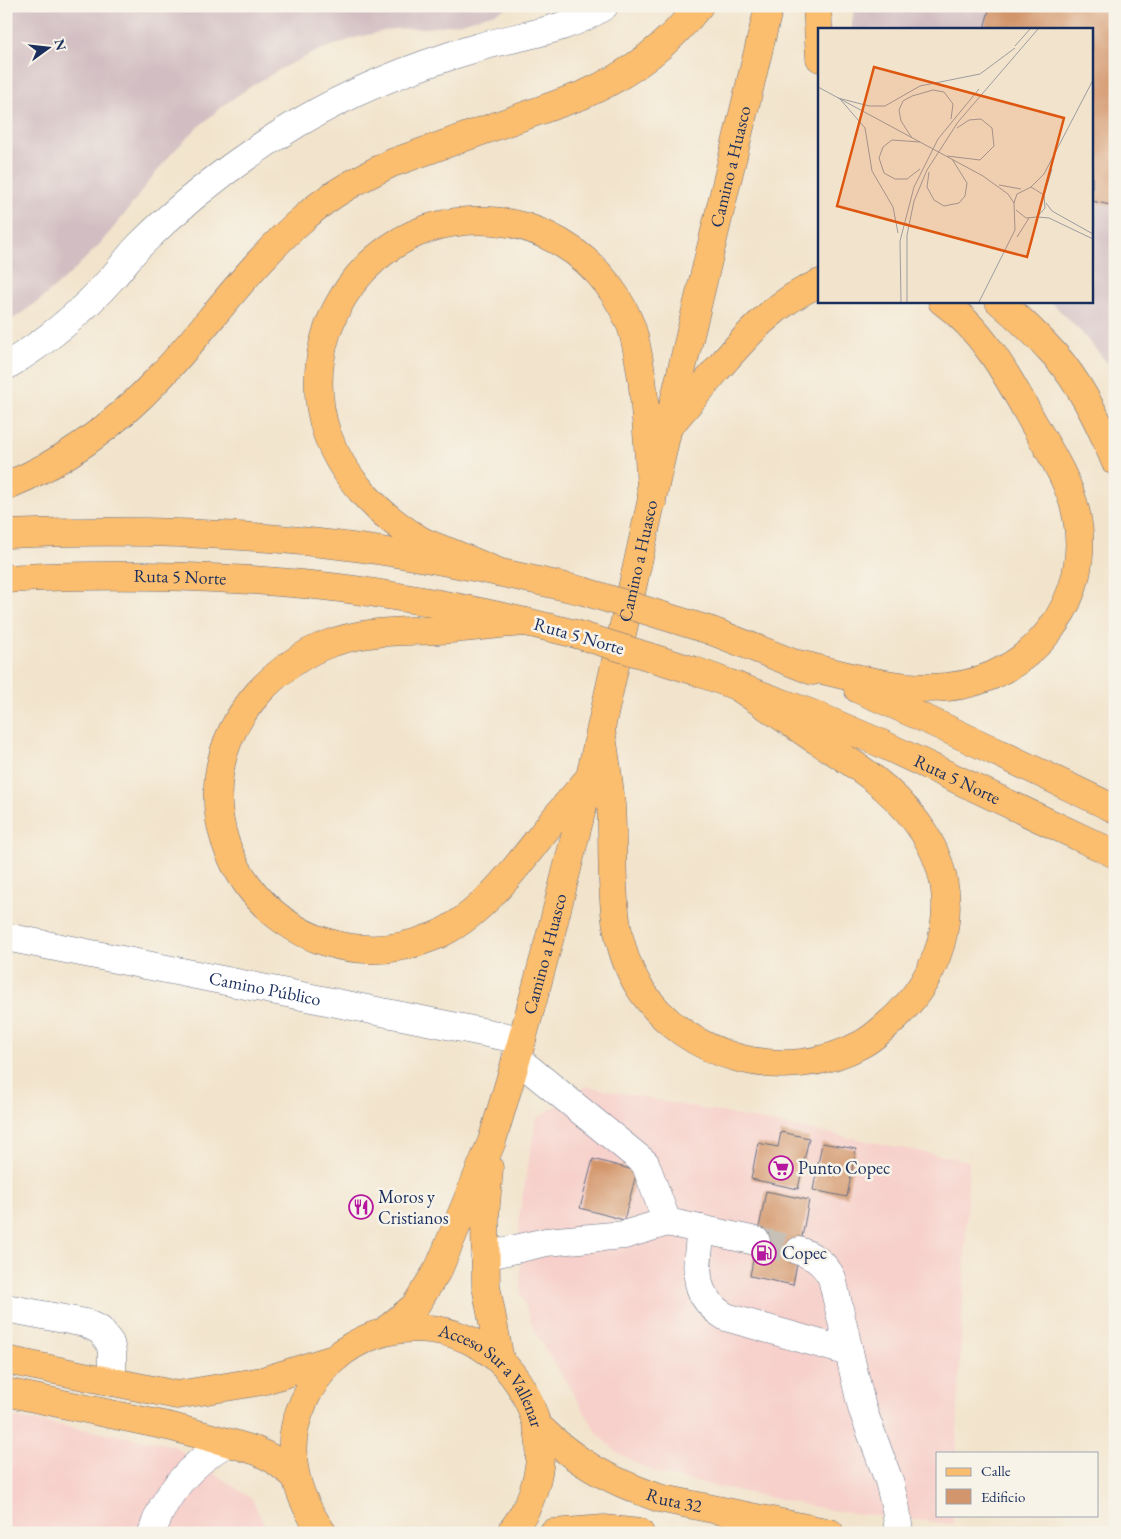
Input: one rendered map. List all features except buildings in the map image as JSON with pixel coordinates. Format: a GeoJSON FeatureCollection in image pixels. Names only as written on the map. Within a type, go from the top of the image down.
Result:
{"type":"FeatureCollection","features":[{"type":"Feature","properties":{"kind":"main road"},"geometry":{"type":"LineString","coordinates":[[6,486],[50,465],[80,446],[136,402],[161,377],[278,240],[306,215],[337,193],[364,177],[392,164],[606,85],[650,56],[672,37],[700,6]]}},
{"type":"Feature","properties":{"kind":"main road","name":"Camino a Huasco"},"geometry":{"type":"LineString","coordinates":[[386,1331],[416,1306],[438,1268],[492,1141],[519,1049],[554,924],[590,777],[668,428],[769,6]]}},
{"type":"Feature","properties":{"kind":"main road"},"geometry":{"type":"LineString","coordinates":[[817,6],[818,28]]}},
{"type":"Feature","properties":{"kind":"main road"},"geometry":{"type":"LineString","coordinates":[[498,572],[424,542],[384,513],[366,497],[350,477],[337,456],[327,434],[321,410],[320,360],[334,312],[362,271],[380,254],[423,230],[445,224],[476,220],[491,220],[536,230],[577,252],[609,285],[622,305],[638,348],[644,397],[652,502]]}},
{"type":"Feature","properties":{"kind":"main road"},"geometry":{"type":"LineString","coordinates":[[668,428],[736,347],[766,317],[787,300],[818,284]]}},
{"type":"Feature","properties":{"kind":"main road"},"geometry":{"type":"LineString","coordinates":[[798,664],[882,684],[921,688],[946,688],[965,685],[1006,670],[1025,657],[1055,624],[1067,603],[1075,579],[1079,534],[1076,513],[1070,494],[1009,378],[986,344],[943,302]]}},
{"type":"Feature","properties":{"kind":"main road"},"geometry":{"type":"LineString","coordinates":[[1001,302],[1056,356],[1075,383],[1095,418],[1115,461]]}},
{"type":"Feature","properties":{"kind":"main road"},"geometry":{"type":"LineString","coordinates":[[6,534],[85,532],[228,535],[360,548],[415,556],[498,572],[583,591],[712,630],[798,664],[908,711],[1115,809]]}},
{"type":"Feature","properties":{"kind":"main road","name":"Ruta 5 Norte"},"geometry":{"type":"LineString","coordinates":[[6,579],[126,575],[195,576],[276,582],[386,594],[456,607],[576,634],[695,671],[810,713],[878,742],[1115,854]]}},
{"type":"Feature","properties":{"kind":"main road"},"geometry":{"type":"LineString","coordinates":[[526,622],[438,630],[371,632],[348,637],[326,645],[305,655],[286,668],[252,700],[228,740],[221,762],[217,785],[218,809],[222,832],[230,854],[240,875],[255,896],[272,913],[293,928],[315,939],[339,946],[364,949],[388,949],[413,944],[436,935],[458,923],[499,887],[590,777]]}},
{"type":"Feature","properties":{"kind":"main road"},"geometry":{"type":"LineString","coordinates":[[601,730],[608,768],[611,807],[614,913],[625,960],[639,986],[668,1022],[705,1046],[722,1053],[752,1062],[775,1064],[800,1064],[824,1060],[862,1044],[901,1013],[915,997],[927,978],[936,958],[947,915],[941,871],[933,848],[920,826],[903,804],[884,785],[735,685]]}},
{"type":"Feature","properties":{"kind":"main road","name":"Camino a Huasco"},"geometry":{"type":"LineString","coordinates":[[492,1141],[485,1216],[486,1286],[500,1360]]}},
{"type":"Feature","properties":{"kind":"main road","name":"Acceso Sur a Vallenar"},"geometry":{"type":"LineString","coordinates":[[323,1533],[301,1497],[292,1455],[294,1433],[299,1412],[307,1393],[333,1359],[349,1347],[366,1338],[386,1331],[410,1328],[434,1329],[458,1335],[480,1346],[500,1360],[517,1379],[529,1401],[537,1425],[540,1450],[538,1475],[531,1500],[519,1522],[510,1533]]}},
{"type":"Feature","properties":{"kind":"main road","name":"Acceso Sur a Vallenar"},"geometry":{"type":"LineString","coordinates":[[6,1360],[177,1395],[262,1381],[333,1359]]}},
{"type":"Feature","properties":{"kind":"main road"},"geometry":{"type":"LineString","coordinates":[[62,1403],[83,1403],[93,1400],[104,1392],[112,1382]]}},
{"type":"Feature","properties":{"kind":"main road"},"geometry":{"type":"LineString","coordinates":[[6,1392],[172,1427],[258,1451],[273,1458],[295,1476]]}},
{"type":"Feature","properties":{"kind":"main road","name":"Ruta 32"},"geometry":{"type":"LineString","coordinates":[[537,1425],[569,1453],[590,1468],[634,1489],[659,1498],[830,1533]]}},
{"type":"Feature","properties":{"kind":"main road"},"geometry":{"type":"LineString","coordinates":[[553,1533],[604,1529],[640,1533]]}},
{"type":"Feature","properties":{"kind":"street"},"geometry":{"type":"LineString","coordinates":[[6,366],[54,333],[85,307],[139,246],[176,211],[256,149],[300,122],[377,83],[431,62],[477,48],[549,31],[574,22],[604,6]]}},
{"type":"Feature","properties":{"kind":"street","name":"Camino Público"},"geometry":{"type":"LineString","coordinates":[[6,937],[519,1049]]}},
{"type":"Feature","properties":{"kind":"street"},"geometry":{"type":"LineString","coordinates":[[519,1049],[645,1163],[666,1222]]}},
{"type":"Feature","properties":{"kind":"street"},"geometry":{"type":"LineString","coordinates":[[485,1256],[546,1242],[624,1235],[666,1222],[756,1241]]}},
{"type":"Feature","properties":{"kind":"street"},"geometry":{"type":"LineString","coordinates":[[701,1230],[697,1272],[699,1285],[704,1298],[717,1312],[726,1317],[849,1352]]}},
{"type":"Feature","properties":{"kind":"street"},"geometry":{"type":"LineString","coordinates":[[800,1251],[812,1255],[828,1270],[832,1278],[862,1408],[889,1481],[896,1509],[899,1533]]}},
{"type":"Feature","properties":{"kind":"street"},"geometry":{"type":"LineString","coordinates":[[6,1308],[85,1323],[100,1330],[110,1343],[112,1352],[112,1382]]}},
{"type":"Feature","properties":{"kind":"street"},"geometry":{"type":"LineString","coordinates":[[152,1533],[164,1504],[177,1484],[198,1462],[227,1442]]}},
{"type":"Feature","properties":{"kind":"shaded area"},"geometry":{"type":"Polygon","coordinates":[[[6,6],[511,6],[461,23],[427,28],[392,29],[355,38],[320,50],[286,66],[253,85],[224,105],[172,153],[99,245],[70,274],[40,300],[6,324],[6,6]]]}},
{"type":"Feature","properties":{"kind":"shaded area"},"geometry":{"type":"Polygon","coordinates":[[[855,6],[1115,6],[1115,372],[1081,332],[1051,302],[1094,302],[1094,28],[852,28],[855,6]]]}},
{"type":"Feature","properties":{"kind":"shaded area"},"geometry":{"type":"Polygon","coordinates":[[[586,1086],[969,1161],[956,1452],[936,1452],[936,1516],[953,1516],[953,1524],[835,1511],[658,1474],[616,1452],[598,1434],[535,1332],[521,1294],[519,1216],[536,1119],[586,1086]]]}},
{"type":"Feature","properties":{"kind":"shaded area"},"geometry":{"type":"Polygon","coordinates":[[[6,1416],[172,1445],[252,1499],[268,1533],[6,1533],[6,1416]]]}},
{"type":"Feature","properties":{"kind":"tunnel"},"geometry":{"type":"LineString","coordinates":[[756,1241],[799,1251]]}},
{"type":"Feature","properties":{"kind":"place","name":"Punto Copec"},"geometry":{"type":"Point","coordinates":[781,1168]}},
{"type":"Feature","properties":{"kind":"place","name":"Moros y Cristianos"},"geometry":{"type":"Point","coordinates":[361,1207]}},
{"type":"Feature","properties":{"kind":"place","name":"Copec"},"geometry":{"type":"Point","coordinates":[764,1253]}}]}
